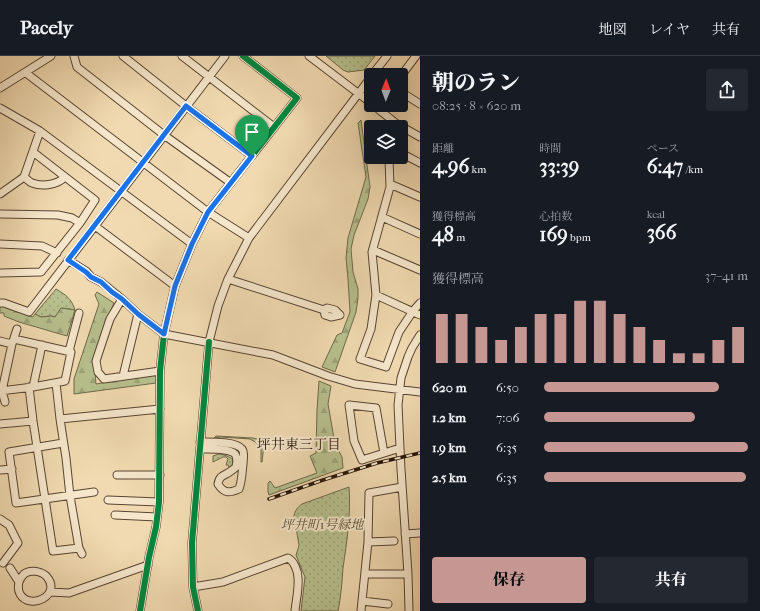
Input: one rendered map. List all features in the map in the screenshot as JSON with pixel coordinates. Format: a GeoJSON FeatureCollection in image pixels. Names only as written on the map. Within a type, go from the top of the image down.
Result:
{"type":"FeatureCollection","features":[{"type":"Feature","properties":{"kind":"street"},"geometry":{"type":"LineString","coordinates":[[0,88],[51,56]]}},
{"type":"Feature","properties":{"kind":"street"},"geometry":{"type":"LineString","coordinates":[[74,56],[77,67],[164,135],[231,183]]}},
{"type":"Feature","properties":{"kind":"street"},"geometry":{"type":"LineString","coordinates":[[123,56],[252,156]]}},
{"type":"Feature","properties":{"kind":"street"},"geometry":{"type":"LineString","coordinates":[[182,56],[274,127]]}},
{"type":"Feature","properties":{"kind":"street"},"geometry":{"type":"LineString","coordinates":[[0,303],[29,312],[224,56]]}},
{"type":"Feature","properties":{"kind":"street"},"geometry":{"type":"LineString","coordinates":[[140,611],[156,527],[159,502],[160,371],[164,334],[175,286],[192,244],[208,212],[297,98],[243,56]]}},
{"type":"Feature","properties":{"kind":"street"},"geometry":{"type":"LineString","coordinates":[[309,56],[364,98]]}},
{"type":"Feature","properties":{"kind":"street"},"geometry":{"type":"LineString","coordinates":[[378,68],[387,56]]}},
{"type":"Feature","properties":{"kind":"street"},"geometry":{"type":"LineString","coordinates":[[407,68],[414,58],[420,63]]}},
{"type":"Feature","properties":{"kind":"street"},"geometry":{"type":"LineString","coordinates":[[26,73],[208,212],[249,238]]}},
{"type":"Feature","properties":{"kind":"street"},"geometry":{"type":"LineString","coordinates":[[198,611],[193,587],[192,543],[208,342],[218,306],[228,279],[249,238],[364,86]]}},
{"type":"Feature","properties":{"kind":"street"},"geometry":{"type":"LineString","coordinates":[[408,96],[420,104]]}},
{"type":"Feature","properties":{"kind":"street"},"geometry":{"type":"LineString","coordinates":[[0,108],[40,131],[192,244]]}},
{"type":"Feature","properties":{"kind":"street"},"geometry":{"type":"LineString","coordinates":[[382,112],[397,124],[420,137]]}},
{"type":"Feature","properties":{"kind":"street"},"geometry":{"type":"LineString","coordinates":[[0,194],[24,177],[40,131]]}},
{"type":"Feature","properties":{"kind":"street"},"geometry":{"type":"LineString","coordinates":[[0,273],[41,272],[80,223],[95,200],[33,152]]}},
{"type":"Feature","properties":{"kind":"street"},"geometry":{"type":"LineString","coordinates":[[408,157],[420,163]]}},
{"type":"Feature","properties":{"kind":"street"},"geometry":{"type":"LineString","coordinates":[[389,164],[390,184],[373,250],[376,294],[371,328],[360,360],[386,367],[399,332],[416,313],[420,303]]}},
{"type":"Feature","properties":{"kind":"street"},"geometry":{"type":"LineString","coordinates":[[24,177],[31,182],[44,184],[54,183],[63,179],[64,177]]}},
{"type":"Feature","properties":{"kind":"street"},"geometry":{"type":"LineString","coordinates":[[390,184],[420,197]]}},
{"type":"Feature","properties":{"kind":"street"},"geometry":{"type":"LineString","coordinates":[[0,214],[58,215],[72,218],[80,223]]}},
{"type":"Feature","properties":{"kind":"street"},"geometry":{"type":"LineString","coordinates":[[382,217],[420,234]]}},
{"type":"Feature","properties":{"kind":"street"},"geometry":{"type":"LineString","coordinates":[[95,226],[175,286]]}},
{"type":"Feature","properties":{"kind":"street"},"geometry":{"type":"LineString","coordinates":[[0,244],[42,246],[57,253]]}},
{"type":"Feature","properties":{"kind":"street"},"geometry":{"type":"LineString","coordinates":[[373,250],[420,270]]}},
{"type":"Feature","properties":{"kind":"street"},"geometry":{"type":"LineString","coordinates":[[68,260],[91,277],[101,282],[164,334],[273,355],[328,376],[355,384],[420,392]]}},
{"type":"Feature","properties":{"kind":"street"},"geometry":{"type":"LineString","coordinates":[[228,279],[324,310]]}},
{"type":"Feature","properties":{"kind":"street"},"geometry":{"type":"LineString","coordinates":[[376,294],[416,313]]}},
{"type":"Feature","properties":{"kind":"street"},"geometry":{"type":"LineString","coordinates":[[122,299],[110,319],[96,361],[98,372],[104,379],[160,371]]}},
{"type":"Feature","properties":{"kind":"street"},"geometry":{"type":"LineString","coordinates":[[1,391],[65,381],[71,352],[69,351],[79,313]]}},
{"type":"Feature","properties":{"kind":"street"},"geometry":{"type":"LineString","coordinates":[[124,376],[138,314]]}},
{"type":"Feature","properties":{"kind":"street"},"geometry":{"type":"LineString","coordinates":[[5,402],[1,391],[17,329]]}},
{"type":"Feature","properties":{"kind":"street"},"geometry":{"type":"LineString","coordinates":[[409,611],[398,405],[401,378],[408,357],[420,335]]}},
{"type":"Feature","properties":{"kind":"street"},"geometry":{"type":"LineString","coordinates":[[0,341],[13,341],[42,345],[69,351]]}},
{"type":"Feature","properties":{"kind":"street"},"geometry":{"type":"LineString","coordinates":[[42,345],[31,387],[33,421],[53,551],[80,551],[70,496],[56,383]]}},
{"type":"Feature","properties":{"kind":"street"},"geometry":{"type":"LineString","coordinates":[[384,453],[376,408],[350,405],[354,440],[362,460],[400,448]]}},
{"type":"Feature","properties":{"kind":"street"},"geometry":{"type":"LineString","coordinates":[[60,419],[160,409]]}},
{"type":"Feature","properties":{"kind":"street"},"geometry":{"type":"LineString","coordinates":[[0,424],[33,421]]}},
{"type":"Feature","properties":{"kind":"street"},"geometry":{"type":"LineString","coordinates":[[63,443],[10,452],[16,503],[94,492]]}},
{"type":"Feature","properties":{"kind":"street"},"geometry":{"type":"LineString","coordinates":[[233,444],[239,446],[244,455],[242,483],[239,489],[233,492],[225,492],[218,484],[219,479],[222,476],[236,467],[236,455],[231,451],[200,445],[233,444]]}},
{"type":"Feature","properties":{"kind":"street"},"geometry":{"type":"LineString","coordinates":[[1,470],[12,469]]}},
{"type":"Feature","properties":{"kind":"street"},"geometry":{"type":"LineString","coordinates":[[117,475],[160,475]]}},
{"type":"Feature","properties":{"kind":"street"},"geometry":{"type":"LineString","coordinates":[[361,611],[368,542],[369,493],[402,487]]}},
{"type":"Feature","properties":{"kind":"street"},"geometry":{"type":"LineString","coordinates":[[108,500],[159,502]]}},
{"type":"Feature","properties":{"kind":"street"},"geometry":{"type":"LineString","coordinates":[[115,515],[157,517]]}},
{"type":"Feature","properties":{"kind":"street"},"geometry":{"type":"LineString","coordinates":[[0,519],[9,525],[18,543],[2,562],[23,575]]}},
{"type":"Feature","properties":{"kind":"street"},"geometry":{"type":"LineString","coordinates":[[405,534],[420,533]]}},
{"type":"Feature","properties":{"kind":"street"},"geometry":{"type":"LineString","coordinates":[[368,542],[394,541]]}},
{"type":"Feature","properties":{"kind":"street"},"geometry":{"type":"LineString","coordinates":[[193,587],[223,582],[288,558],[293,561],[299,577],[295,611]]}},
{"type":"Feature","properties":{"kind":"street"},"geometry":{"type":"LineString","coordinates":[[50,592],[69,593],[148,565]]}},
{"type":"Feature","properties":{"kind":"street"},"geometry":{"type":"LineString","coordinates":[[10,568],[19,582]]}},
{"type":"Feature","properties":{"kind":"street"},"geometry":{"type":"LineString","coordinates":[[28,571],[40,572],[45,575],[50,582],[51,588],[47,598],[35,603],[27,602],[22,598],[18,585],[23,575],[28,571]]}},
{"type":"Feature","properties":{"kind":"street"},"geometry":{"type":"LineString","coordinates":[[365,574],[408,574]]}},
{"type":"Feature","properties":{"kind":"street"},"geometry":{"type":"LineString","coordinates":[[362,601],[388,604]]}},
{"type":"Feature","properties":{"kind":"green space"},"geometry":{"type":"Polygon","coordinates":[[[326,56],[375,56],[364,68],[364,70],[348,72],[343,70],[326,56]]]}},
{"type":"Feature","properties":{"kind":"green space"},"geometry":{"type":"Polygon","coordinates":[[[361,120],[364,142],[364,164],[358,123],[361,120]]]}},
{"type":"Feature","properties":{"kind":"green space"},"geometry":{"type":"Polygon","coordinates":[[[364,164],[367,164],[370,187],[368,199],[354,235],[351,249],[353,272],[358,289],[358,298],[356,312],[335,372],[322,367],[337,335],[342,333],[350,312],[346,258],[348,238],[366,177],[364,164]]]}},
{"type":"Feature","properties":{"kind":"green space"},"geometry":{"type":"Polygon","coordinates":[[[56,289],[68,297],[75,310],[62,308],[55,317],[41,317],[35,314],[56,289]]]}},
{"type":"Feature","properties":{"kind":"green space"},"geometry":{"type":"Polygon","coordinates":[[[97,292],[114,303],[106,322],[94,360],[96,384],[156,374],[156,383],[74,394],[74,379],[99,304],[95,295],[97,292]]]}},
{"type":"Feature","properties":{"kind":"green space"},"geometry":{"type":"Polygon","coordinates":[[[0,305],[26,313],[28,316],[33,317],[35,314],[41,317],[55,317],[61,308],[75,310],[67,336],[4,316],[4,313],[0,313],[0,305]]]}},
{"type":"Feature","properties":{"kind":"green space"},"geometry":{"type":"Polygon","coordinates":[[[319,381],[331,386],[328,404],[335,444],[342,457],[343,468],[269,495],[268,483],[270,481],[275,488],[317,473],[310,456],[316,453],[319,381]]]}},
{"type":"Feature","properties":{"kind":"green space"},"geometry":{"type":"Polygon","coordinates":[[[216,436],[253,438],[261,440],[264,445],[262,462],[261,448],[250,439],[214,438],[216,436]]]}},
{"type":"Feature","properties":{"kind":"green space"},"geometry":{"type":"Polygon","coordinates":[[[219,454],[227,456],[233,460],[232,466],[229,467],[226,465],[228,459],[226,457],[213,462],[213,456],[219,454]]]}},
{"type":"Feature","properties":{"kind":"green space","name":"坪井町1号緑地"},"geometry":{"type":"Polygon","coordinates":[[[349,487],[348,528],[338,611],[301,611],[305,577],[296,555],[299,545],[294,516],[295,512],[302,504],[349,487]]]}},
{"type":"Feature","properties":{"kind":"railway"},"geometry":{"type":"LineString","coordinates":[[269,499],[377,463],[420,453]]}},
{"type":"Feature","properties":{"kind":"cycle path"},"geometry":{"type":"LineString","coordinates":[[140,611],[149,557],[156,527],[159,502],[160,371],[164,334],[175,286],[192,244],[208,212],[297,98],[243,56]]}},
{"type":"Feature","properties":{"kind":"cycle path"},"geometry":{"type":"LineString","coordinates":[[198,611],[193,587],[192,543],[209,342]]}},
{"type":"Feature","properties":{"kind":"district","name":"坪井東三丁目"},"geometry":{"type":"Point","coordinates":[299,444]}},
{"type":"Feature","properties":{"kind":"route"},"geometry":{"type":"LineString","coordinates":[[186,106],[252,156],[208,212],[192,244],[175,286],[164,334],[101,282],[91,277],[68,260],[186,106]]}}]}
